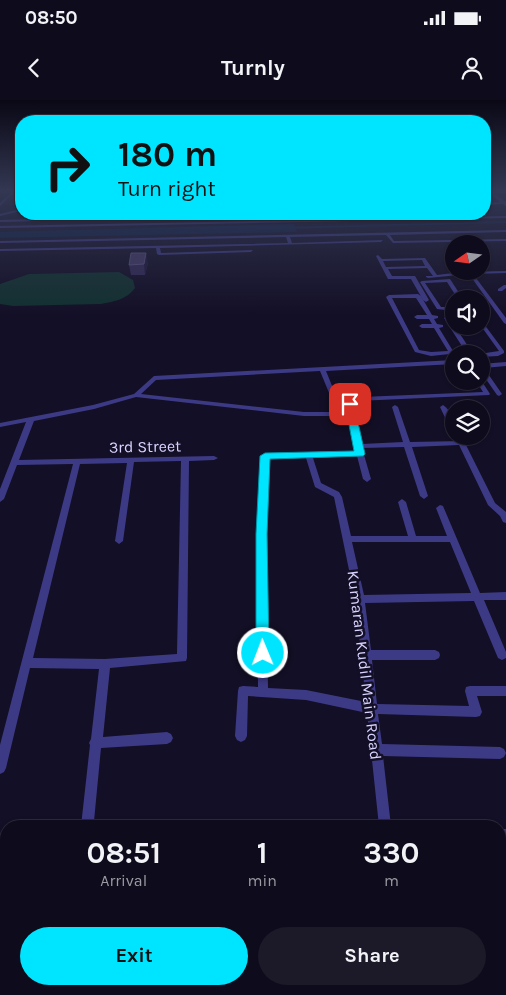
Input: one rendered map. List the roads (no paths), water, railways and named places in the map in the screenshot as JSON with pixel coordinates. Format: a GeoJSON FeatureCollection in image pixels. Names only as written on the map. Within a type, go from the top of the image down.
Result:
{"type":"FeatureCollection","features":[{"type":"Feature","properties":{"kind":"street"},"geometry":{"type":"LineString","coordinates":[[0,242],[476,232]]}},
{"type":"Feature","properties":{"kind":"street"},"geometry":{"type":"LineString","coordinates":[[388,234],[393,242],[506,240]]}},
{"type":"Feature","properties":{"kind":"street"},"geometry":{"type":"LineString","coordinates":[[288,236],[288,246]]}},
{"type":"Feature","properties":{"kind":"street"},"geometry":{"type":"LineString","coordinates":[[322,236],[328,252]]}},
{"type":"Feature","properties":{"kind":"street"},"geometry":{"type":"LineString","coordinates":[[0,250],[273,244],[288,246],[381,241]]}},
{"type":"Feature","properties":{"kind":"street"},"geometry":{"type":"LineString","coordinates":[[273,244],[274,253]]}},
{"type":"Feature","properties":{"kind":"street"},"geometry":{"type":"LineString","coordinates":[[303,244],[307,252]]}},
{"type":"Feature","properties":{"kind":"street"},"geometry":{"type":"LineString","coordinates":[[259,245],[260,252]]}},
{"type":"Feature","properties":{"kind":"street"},"geometry":{"type":"LineString","coordinates":[[158,246],[159,254],[252,251]]}},
{"type":"Feature","properties":{"kind":"street"},"geometry":{"type":"LineString","coordinates":[[436,276],[423,259],[380,258],[390,278],[422,282],[448,280],[455,290]]}},
{"type":"Feature","properties":{"kind":"street"},"geometry":{"type":"LineString","coordinates":[[385,268],[429,266]]}},
{"type":"Feature","properties":{"kind":"street"},"geometry":{"type":"LineString","coordinates":[[490,272],[506,272]]}},
{"type":"Feature","properties":{"kind":"street"},"geometry":{"type":"LineString","coordinates":[[414,280],[445,275]]}},
{"type":"Feature","properties":{"kind":"street"},"geometry":{"type":"LineString","coordinates":[[414,280],[434,317]]}},
{"type":"Feature","properties":{"kind":"street"},"geometry":{"type":"LineString","coordinates":[[475,280],[506,320]]}},
{"type":"Feature","properties":{"kind":"street"},"geometry":{"type":"LineString","coordinates":[[422,282],[438,307]]}},
{"type":"Feature","properties":{"kind":"street"},"geometry":{"type":"LineString","coordinates":[[500,290],[506,286]]}},
{"type":"Feature","properties":{"kind":"street"},"geometry":{"type":"LineString","coordinates":[[421,296],[430,307],[438,326],[450,345]]}},
{"type":"Feature","properties":{"kind":"street"},"geometry":{"type":"LineString","coordinates":[[421,296],[389,298],[417,351],[424,354],[445,353]]}},
{"type":"Feature","properties":{"kind":"street"},"geometry":{"type":"LineString","coordinates":[[430,307],[445,309]]}},
{"type":"Feature","properties":{"kind":"street"},"geometry":{"type":"LineString","coordinates":[[417,317],[445,318]]}},
{"type":"Feature","properties":{"kind":"street"},"geometry":{"type":"LineString","coordinates":[[422,326],[438,326]]}},
{"type":"Feature","properties":{"kind":"street"},"geometry":{"type":"LineString","coordinates":[[490,335],[502,352],[490,354]]}},
{"type":"Feature","properties":{"kind":"street"},"geometry":{"type":"LineString","coordinates":[[490,360],[506,359]]}},
{"type":"Feature","properties":{"kind":"street"},"geometry":{"type":"LineString","coordinates":[[136,395],[154,378],[445,363]]}},
{"type":"Feature","properties":{"kind":"street"},"geometry":{"type":"LineString","coordinates":[[490,367],[506,364]]}},
{"type":"Feature","properties":{"kind":"street"},"geometry":{"type":"LineString","coordinates":[[323,370],[335,400],[502,394]]}},
{"type":"Feature","properties":{"kind":"street"},"geometry":{"type":"LineString","coordinates":[[490,378],[502,394]]}},
{"type":"Feature","properties":{"kind":"street"},"geometry":{"type":"LineString","coordinates":[[485,390],[487,394]]}},
{"type":"Feature","properties":{"kind":"street"},"geometry":{"type":"LineString","coordinates":[[0,425],[94,407],[136,395],[304,414],[352,414]]}},
{"type":"Feature","properties":{"kind":"street"},"geometry":{"type":"LineString","coordinates":[[350,404],[367,479]]}},
{"type":"Feature","properties":{"kind":"street"},"geometry":{"type":"LineString","coordinates":[[395,407],[424,496]]}},
{"type":"Feature","properties":{"kind":"street"},"geometry":{"type":"LineString","coordinates":[[0,499],[31,418]]}},
{"type":"Feature","properties":{"kind":"street"},"geometry":{"type":"LineString","coordinates":[[263,692],[261,534],[265,456],[309,457],[445,440]]}},
{"type":"Feature","properties":{"kind":"street"},"geometry":{"type":"LineString","coordinates":[[463,445],[492,505],[503,514],[506,520]]}},
{"type":"Feature","properties":{"kind":"street","name":"Kumaran Kudil Main Road"},"geometry":{"type":"LineString","coordinates":[[309,457],[318,485],[336,494],[338,497],[348,539],[360,599],[384,820]]}},
{"type":"Feature","properties":{"kind":"street","name":"3rd Street"},"geometry":{"type":"LineString","coordinates":[[14,463],[214,458]]}},
{"type":"Feature","properties":{"kind":"street"},"geometry":{"type":"LineString","coordinates":[[28,663],[105,664],[182,658],[184,459]]}},
{"type":"Feature","properties":{"kind":"street"},"geometry":{"type":"LineString","coordinates":[[120,541],[131,460]]}},
{"type":"Feature","properties":{"kind":"street"},"geometry":{"type":"LineString","coordinates":[[0,768],[28,663],[76,462]]}},
{"type":"Feature","properties":{"kind":"street"},"geometry":{"type":"LineString","coordinates":[[402,502],[413,539]]}},
{"type":"Feature","properties":{"kind":"street"},"geometry":{"type":"LineString","coordinates":[[440,508],[502,654]]}},
{"type":"Feature","properties":{"kind":"street"},"geometry":{"type":"LineString","coordinates":[[348,539],[452,539]]}},
{"type":"Feature","properties":{"kind":"street"},"geometry":{"type":"LineString","coordinates":[[360,599],[506,596]]}},
{"type":"Feature","properties":{"kind":"street"},"geometry":{"type":"LineString","coordinates":[[366,655],[436,655]]}},
{"type":"Feature","properties":{"kind":"street"},"geometry":{"type":"LineString","coordinates":[[88,820],[105,664]]}},
{"type":"Feature","properties":{"kind":"street"},"geometry":{"type":"LineString","coordinates":[[242,736],[243,691],[306,695],[373,709],[476,712],[470,690],[506,691]]}},
{"type":"Feature","properties":{"kind":"street"},"geometry":{"type":"LineString","coordinates":[[96,743],[167,738]]}},
{"type":"Feature","properties":{"kind":"street"},"geometry":{"type":"LineString","coordinates":[[376,750],[500,753]]}},
{"type":"Feature","properties":{"kind":"water"},"geometry":{"type":"Polygon","coordinates":[[[0,232],[297,232],[297,232],[0,238],[0,232]]]}}]}
